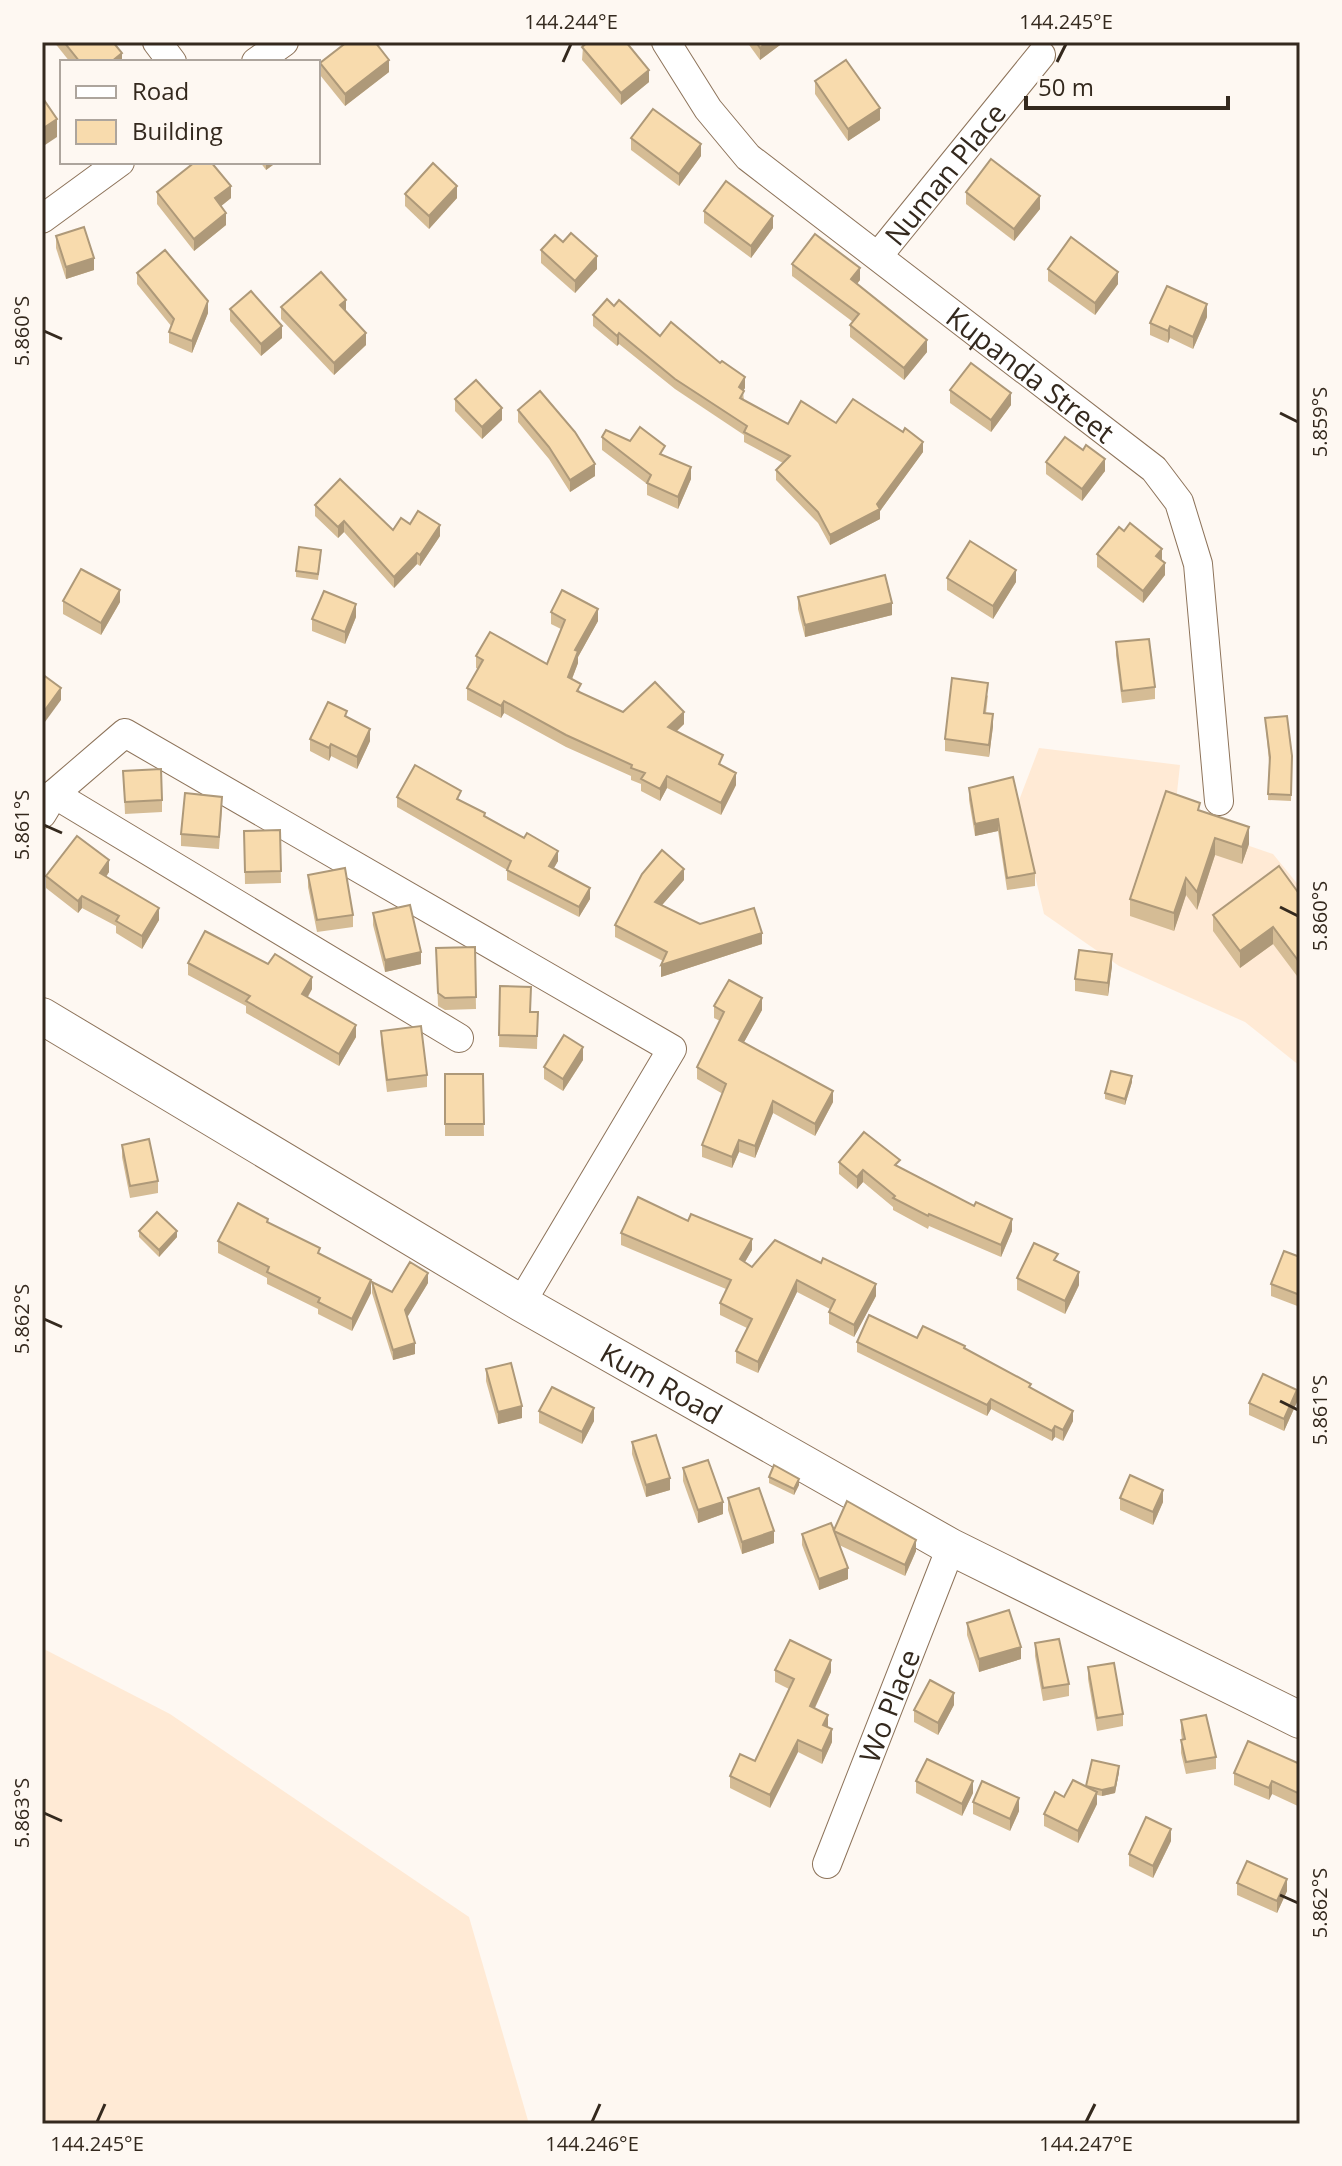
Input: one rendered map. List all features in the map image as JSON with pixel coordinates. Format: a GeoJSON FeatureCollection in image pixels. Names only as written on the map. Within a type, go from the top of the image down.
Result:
{"type":"FeatureCollection","features":[{"type":"Feature","properties":{"kind":"street"},"geometry":{"type":"LineString","coordinates":[[157,42],[170,60]]}},
{"type":"Feature","properties":{"kind":"street"},"geometry":{"type":"LineString","coordinates":[[259,60],[284,42]]}},
{"type":"Feature","properties":{"kind":"street","name":"Kupanda Street"},"geometry":{"type":"LineString","coordinates":[[666,42],[708,109],[748,157],[1154,469],[1179,502],[1198,564],[1219,801]]}},
{"type":"Feature","properties":{"kind":"street","name":"Numan Place"},"geometry":{"type":"LineString","coordinates":[[878,256],[1041,55]]}},
{"type":"Feature","properties":{"kind":"street"},"geometry":{"type":"LineString","coordinates":[[42,219],[117,164]]}},
{"type":"Feature","properties":{"kind":"street"},"geometry":{"type":"LineString","coordinates":[[459,1038],[48,804],[125,733],[672,1049],[521,1303]]}},
{"type":"Feature","properties":{"kind":"street","name":"Kum Road"},"geometry":{"type":"LineString","coordinates":[[42,1016],[521,1303],[951,1547],[1299,1719]]}},
{"type":"Feature","properties":{"kind":"street","name":"Wo Place"},"geometry":{"type":"LineString","coordinates":[[827,1864],[951,1547]]}},
{"type":"Feature","properties":{"kind":"shaded area"},"geometry":{"type":"Polygon","coordinates":[[[1039,748],[1180,765],[1174,820],[1273,854],[1300,887],[1300,1066],[1245,1022],[1119,966],[1044,914],[1018,803],[1039,748]]]}},
{"type":"Feature","properties":{"kind":"shaded area"},"geometry":{"type":"Polygon","coordinates":[[[42,1648],[170,1714],[469,1917],[529,2124],[42,2124],[42,1648]]]}},
{"type":"Feature","properties":{"kind":"building"},"geometry":{"type":"Polygon","coordinates":[[[64,42],[113,42],[122,53],[113,60],[78,60],[64,42]]]}},
{"type":"Feature","properties":{"kind":"building"},"geometry":{"type":"Polygon","coordinates":[[[347,42],[375,42],[389,60],[345,94],[320,63],[347,42]]]}},
{"type":"Feature","properties":{"kind":"building"},"geometry":{"type":"Polygon","coordinates":[[[588,42],[626,42],[649,70],[621,93],[582,47],[588,42]]]}},
{"type":"Feature","properties":{"kind":"building"},"geometry":{"type":"Polygon","coordinates":[[[846,60],[880,108],[848,129],[815,81],[846,60]]]}},
{"type":"Feature","properties":{"kind":"building"},"geometry":{"type":"Polygon","coordinates":[[[42,97],[57,119],[42,129],[42,97]]]}},
{"type":"Feature","properties":{"kind":"building"},"geometry":{"type":"Polygon","coordinates":[[[653,109],[701,144],[679,174],[631,138],[653,109]]]}},
{"type":"Feature","properties":{"kind":"building"},"geometry":{"type":"Polygon","coordinates":[[[991,159],[1040,196],[1014,229],[966,192],[991,159]]]}},
{"type":"Feature","properties":{"kind":"building"},"geometry":{"type":"Polygon","coordinates":[[[433,163],[457,186],[429,216],[405,194],[433,163]]]}},
{"type":"Feature","properties":{"kind":"building"},"geometry":{"type":"Polygon","coordinates":[[[192,164],[213,164],[231,186],[215,198],[226,213],[194,239],[157,192],[192,164]]]}},
{"type":"Feature","properties":{"kind":"building"},"geometry":{"type":"Polygon","coordinates":[[[726,181],[773,216],[751,246],[704,211],[726,181]]]}},
{"type":"Feature","properties":{"kind":"building"},"geometry":{"type":"Polygon","coordinates":[[[84,227],[94,258],[66,267],[56,236],[84,227]]]}},
{"type":"Feature","properties":{"kind":"building"},"geometry":{"type":"Polygon","coordinates":[[[571,233],[597,256],[575,281],[541,250],[555,235],[563,242],[571,233]]]}},
{"type":"Feature","properties":{"kind":"building"},"geometry":{"type":"Polygon","coordinates":[[[815,234],[860,268],[851,279],[927,340],[904,368],[850,325],[859,314],[792,264],[815,234]]]}},
{"type":"Feature","properties":{"kind":"building"},"geometry":{"type":"Polygon","coordinates":[[[1071,237],[1118,272],[1095,303],[1048,269],[1071,237]]]}},
{"type":"Feature","properties":{"kind":"building"},"geometry":{"type":"Polygon","coordinates":[[[165,250],[208,301],[192,341],[169,332],[174,319],[137,273],[165,250]]]}},
{"type":"Feature","properties":{"kind":"building"},"geometry":{"type":"Polygon","coordinates":[[[321,272],[346,300],[340,305],[366,333],[334,363],[281,307],[321,272]]]}},
{"type":"Feature","properties":{"kind":"building"},"geometry":{"type":"Polygon","coordinates":[[[1167,286],[1207,304],[1193,337],[1170,326],[1168,331],[1150,323],[1167,286]]]}},
{"type":"Feature","properties":{"kind":"building"},"geometry":{"type":"Polygon","coordinates":[[[251,291],[282,326],[261,344],[230,309],[251,291]]]}},
{"type":"Feature","properties":{"kind":"building"},"geometry":{"type":"Polygon","coordinates":[[[607,299],[614,306],[619,300],[660,336],[671,322],[720,363],[722,361],[745,377],[739,387],[744,391],[740,398],[788,424],[801,401],[836,423],[853,399],[903,432],[905,428],[923,442],[877,504],[880,509],[830,535],[818,512],[776,470],[790,456],[744,432],[747,426],[675,379],[619,333],[617,336],[593,315],[607,299]]]}},
{"type":"Feature","properties":{"kind":"building"},"geometry":{"type":"Polygon","coordinates":[[[971,363],[1011,393],[991,420],[950,390],[971,363]]]}},
{"type":"Feature","properties":{"kind":"building"},"geometry":{"type":"Polygon","coordinates":[[[476,380],[502,408],[482,427],[455,399],[476,380]]]}},
{"type":"Feature","properties":{"kind":"building"},"geometry":{"type":"Polygon","coordinates":[[[540,391],[575,432],[595,464],[570,480],[549,447],[518,410],[540,391]]]}},
{"type":"Feature","properties":{"kind":"building"},"geometry":{"type":"Polygon","coordinates":[[[640,427],[665,446],[660,454],[691,467],[678,497],[647,483],[651,475],[602,437],[606,430],[630,441],[640,427]]]}},
{"type":"Feature","properties":{"kind":"building"},"geometry":{"type":"Polygon","coordinates":[[[1065,437],[1083,450],[1086,445],[1105,459],[1082,489],[1046,462],[1065,437]]]}},
{"type":"Feature","properties":{"kind":"building"},"geometry":{"type":"Polygon","coordinates":[[[340,479],[393,530],[401,518],[410,524],[418,511],[440,525],[420,555],[417,553],[394,577],[344,521],[338,527],[315,505],[340,479]]]}},
{"type":"Feature","properties":{"kind":"building"},"geometry":{"type":"Polygon","coordinates":[[[1130,523],[1162,549],[1156,556],[1165,563],[1143,591],[1097,554],[1119,527],[1124,531],[1130,523]]]}},
{"type":"Feature","properties":{"kind":"building"},"geometry":{"type":"Polygon","coordinates":[[[970,541],[1016,570],[993,606],[947,578],[970,541]]]}},
{"type":"Feature","properties":{"kind":"building"},"geometry":{"type":"Polygon","coordinates":[[[299,547],[321,550],[318,574],[296,571],[299,547]]]}},
{"type":"Feature","properties":{"kind":"building"},"geometry":{"type":"Polygon","coordinates":[[[81,569],[120,590],[101,623],[63,601],[81,569]]]}},
{"type":"Feature","properties":{"kind":"building"},"geometry":{"type":"Polygon","coordinates":[[[885,575],[892,603],[805,625],[798,597],[885,575]]]}},
{"type":"Feature","properties":{"kind":"building"},"geometry":{"type":"Polygon","coordinates":[[[562,590],[598,609],[575,650],[578,651],[568,677],[581,684],[577,691],[623,712],[655,682],[684,712],[668,727],[723,755],[719,764],[736,773],[721,803],[667,776],[660,789],[641,779],[645,773],[631,768],[632,765],[566,735],[504,701],[501,706],[467,688],[483,660],[476,656],[490,632],[547,664],[565,620],[551,612],[562,590]]]}},
{"type":"Feature","properties":{"kind":"building"},"geometry":{"type":"Polygon","coordinates":[[[324,591],[356,604],[345,632],[312,619],[324,591]]]}},
{"type":"Feature","properties":{"kind":"building"},"geometry":{"type":"Polygon","coordinates":[[[1149,639],[1155,687],[1122,691],[1116,642],[1149,639]]]}},
{"type":"Feature","properties":{"kind":"building"},"geometry":{"type":"Polygon","coordinates":[[[42,674],[61,688],[42,714],[42,674]]]}},
{"type":"Feature","properties":{"kind":"building"},"geometry":{"type":"Polygon","coordinates":[[[952,678],[988,683],[984,713],[993,714],[989,745],[945,739],[952,678]]]}},
{"type":"Feature","properties":{"kind":"building"},"geometry":{"type":"Polygon","coordinates":[[[328,702],[347,711],[345,716],[370,729],[357,757],[331,744],[329,748],[310,739],[328,702]]]}},
{"type":"Feature","properties":{"kind":"building"},"geometry":{"type":"Polygon","coordinates":[[[1287,716],[1292,756],[1291,795],[1268,794],[1270,757],[1265,718],[1287,716]]]}},
{"type":"Feature","properties":{"kind":"building"},"geometry":{"type":"Polygon","coordinates":[[[415,765],[461,791],[457,799],[485,813],[484,816],[524,838],[527,833],[558,851],[549,866],[590,888],[579,907],[507,870],[511,861],[397,797],[415,765]]]}},
{"type":"Feature","properties":{"kind":"building"},"geometry":{"type":"Polygon","coordinates":[[[161,769],[162,800],[125,802],[123,771],[161,769]]]}},
{"type":"Feature","properties":{"kind":"building"},"geometry":{"type":"Polygon","coordinates":[[[1013,777],[1035,873],[1007,878],[998,819],[975,824],[969,788],[1013,777]]]}},
{"type":"Feature","properties":{"kind":"building"},"geometry":{"type":"Polygon","coordinates":[[[1166,791],[1200,803],[1198,810],[1249,827],[1242,847],[1215,838],[1197,892],[1186,878],[1174,913],[1130,899],[1166,791]]]}},
{"type":"Feature","properties":{"kind":"building"},"geometry":{"type":"Polygon","coordinates":[[[185,793],[222,797],[219,837],[181,834],[185,793]]]}},
{"type":"Feature","properties":{"kind":"building"},"geometry":{"type":"Polygon","coordinates":[[[280,830],[281,871],[245,872],[244,831],[280,830]]]}},
{"type":"Feature","properties":{"kind":"building"},"geometry":{"type":"Polygon","coordinates":[[[77,836],[109,860],[100,873],[159,908],[142,936],[116,921],[119,916],[82,896],[78,901],[46,876],[77,836]]]}},
{"type":"Feature","properties":{"kind":"building"},"geometry":{"type":"Polygon","coordinates":[[[662,850],[684,869],[655,902],[700,924],[754,908],[762,933],[661,965],[667,952],[615,925],[642,874],[662,850]]]}},
{"type":"Feature","properties":{"kind":"building"},"geometry":{"type":"Polygon","coordinates":[[[1279,866],[1300,895],[1300,963],[1273,927],[1240,951],[1213,915],[1279,866]]]}},
{"type":"Feature","properties":{"kind":"building"},"geometry":{"type":"Polygon","coordinates":[[[345,868],[353,915],[317,920],[308,875],[345,868]]]}},
{"type":"Feature","properties":{"kind":"building"},"geometry":{"type":"Polygon","coordinates":[[[410,905],[421,952],[385,960],[373,913],[410,905]]]}},
{"type":"Feature","properties":{"kind":"building"},"geometry":{"type":"Polygon","coordinates":[[[205,931],[268,964],[275,954],[312,977],[302,994],[356,1025],[339,1054],[246,1001],[250,996],[188,963],[205,931]]]}},
{"type":"Feature","properties":{"kind":"building"},"geometry":{"type":"Polygon","coordinates":[[[475,947],[476,997],[445,998],[438,993],[436,948],[475,947]]]}},
{"type":"Feature","properties":{"kind":"building"},"geometry":{"type":"Polygon","coordinates":[[[1079,950],[1112,954],[1108,983],[1075,979],[1079,950]]]}},
{"type":"Feature","properties":{"kind":"building"},"geometry":{"type":"Polygon","coordinates":[[[729,980],[762,998],[739,1040],[833,1091],[815,1124],[773,1101],[755,1146],[739,1140],[732,1157],[702,1145],[726,1084],[697,1067],[724,1012],[714,1006],[729,980]]]}},
{"type":"Feature","properties":{"kind":"building"},"geometry":{"type":"Polygon","coordinates":[[[500,986],[531,987],[530,1012],[538,1012],[537,1036],[499,1035],[500,986]]]}},
{"type":"Feature","properties":{"kind":"building"},"geometry":{"type":"Polygon","coordinates":[[[421,1026],[427,1075],[387,1080],[381,1031],[421,1026]]]}},
{"type":"Feature","properties":{"kind":"building"},"geometry":{"type":"Polygon","coordinates":[[[564,1035],[583,1047],[563,1079],[544,1067],[564,1035]]]}},
{"type":"Feature","properties":{"kind":"building"},"geometry":{"type":"Polygon","coordinates":[[[1111,1071],[1132,1076],[1125,1099],[1105,1093],[1111,1071]]]}},
{"type":"Feature","properties":{"kind":"building"},"geometry":{"type":"Polygon","coordinates":[[[445,1074],[483,1074],[484,1124],[445,1124],[445,1074]]]}},
{"type":"Feature","properties":{"kind":"building"},"geometry":{"type":"Polygon","coordinates":[[[864,1132],[900,1160],[895,1165],[974,1206],[976,1202],[1012,1219],[1001,1245],[928,1216],[893,1198],[895,1196],[863,1170],[857,1177],[839,1162],[864,1132]]]}},
{"type":"Feature","properties":{"kind":"building"},"geometry":{"type":"Polygon","coordinates":[[[149,1139],[158,1181],[130,1186],[122,1145],[149,1139]]]}},
{"type":"Feature","properties":{"kind":"building"},"geometry":{"type":"Polygon","coordinates":[[[638,1197],[688,1221],[691,1214],[752,1239],[740,1259],[752,1267],[775,1240],[821,1263],[823,1258],[876,1284],[854,1325],[829,1312],[835,1300],[797,1280],[758,1362],[736,1351],[752,1319],[720,1303],[731,1280],[621,1233],[638,1197]]]}},
{"type":"Feature","properties":{"kind":"building"},"geometry":{"type":"Polygon","coordinates":[[[238,1203],[268,1219],[267,1222],[320,1248],[318,1253],[371,1280],[352,1319],[318,1302],[320,1298],[267,1272],[269,1267],[218,1241],[238,1203]]]}},
{"type":"Feature","properties":{"kind":"building"},"geometry":{"type":"Polygon","coordinates":[[[157,1212],[177,1231],[159,1250],[139,1231],[157,1212]]]}},
{"type":"Feature","properties":{"kind":"building"},"geometry":{"type":"Polygon","coordinates":[[[1034,1243],[1058,1254],[1054,1260],[1079,1272],[1065,1301],[1017,1278],[1034,1243]]]}},
{"type":"Feature","properties":{"kind":"building"},"geometry":{"type":"Polygon","coordinates":[[[1284,1251],[1300,1257],[1300,1295],[1271,1284],[1284,1251]]]}},
{"type":"Feature","properties":{"kind":"building"},"geometry":{"type":"Polygon","coordinates":[[[410,1262],[428,1273],[405,1310],[415,1343],[393,1350],[372,1282],[392,1292],[410,1262]]]}},
{"type":"Feature","properties":{"kind":"building"},"geometry":{"type":"Polygon","coordinates":[[[869,1315],[917,1338],[923,1326],[1031,1384],[1029,1387],[1073,1411],[1063,1430],[1055,1426],[1052,1431],[991,1399],[987,1405],[857,1342],[869,1315]]]}},
{"type":"Feature","properties":{"kind":"building"},"geometry":{"type":"Polygon","coordinates":[[[511,1363],[522,1406],[498,1412],[486,1369],[511,1363]]]}},
{"type":"Feature","properties":{"kind":"building"},"geometry":{"type":"Polygon","coordinates":[[[1263,1374],[1297,1390],[1284,1419],[1249,1403],[1263,1374]]]}},
{"type":"Feature","properties":{"kind":"building"},"geometry":{"type":"Polygon","coordinates":[[[552,1387],[594,1408],[582,1432],[539,1411],[552,1387]]]}},
{"type":"Feature","properties":{"kind":"building"},"geometry":{"type":"Polygon","coordinates":[[[656,1435],[670,1478],[646,1485],[632,1442],[656,1435]]]}},
{"type":"Feature","properties":{"kind":"building"},"geometry":{"type":"Polygon","coordinates":[[[708,1460],[723,1502],[698,1510],[683,1468],[708,1460]]]}},
{"type":"Feature","properties":{"kind":"building"},"geometry":{"type":"Polygon","coordinates":[[[774,1465],[799,1479],[794,1489],[769,1477],[774,1465]]]}},
{"type":"Feature","properties":{"kind":"building"},"geometry":{"type":"Polygon","coordinates":[[[1130,1475],[1163,1490],[1153,1512],[1120,1498],[1130,1475]]]}},
{"type":"Feature","properties":{"kind":"building"},"geometry":{"type":"Polygon","coordinates":[[[759,1488],[774,1531],[742,1542],[728,1498],[759,1488]]]}},
{"type":"Feature","properties":{"kind":"building"},"geometry":{"type":"Polygon","coordinates":[[[847,1501],[916,1540],[905,1565],[834,1531],[848,1568],[819,1579],[802,1534],[831,1523],[834,1530],[847,1501]]]}},
{"type":"Feature","properties":{"kind":"building"},"geometry":{"type":"Polygon","coordinates":[[[1009,1610],[1021,1647],[979,1659],[967,1623],[1009,1610]]]}},
{"type":"Feature","properties":{"kind":"building"},"geometry":{"type":"Polygon","coordinates":[[[1059,1639],[1069,1684],[1043,1688],[1035,1643],[1059,1639]]]}},
{"type":"Feature","properties":{"kind":"building"},"geometry":{"type":"Polygon","coordinates":[[[790,1640],[831,1660],[810,1706],[828,1715],[823,1725],[832,1729],[822,1751],[798,1740],[770,1795],[730,1776],[740,1754],[755,1761],[794,1679],[775,1670],[790,1640]]]}},
{"type":"Feature","properties":{"kind":"building"},"geometry":{"type":"Polygon","coordinates":[[[1114,1663],[1123,1714],[1097,1718],[1088,1667],[1114,1663]]]}},
{"type":"Feature","properties":{"kind":"building"},"geometry":{"type":"Polygon","coordinates":[[[930,1680],[954,1693],[938,1723],[914,1710],[930,1680]]]}},
{"type":"Feature","properties":{"kind":"building"},"geometry":{"type":"Polygon","coordinates":[[[1206,1715],[1216,1757],[1186,1762],[1181,1720],[1206,1715]]]}},
{"type":"Feature","properties":{"kind":"building"},"geometry":{"type":"Polygon","coordinates":[[[1248,1741],[1300,1764],[1300,1794],[1272,1781],[1269,1788],[1234,1773],[1248,1741]]]}},
{"type":"Feature","properties":{"kind":"building"},"geometry":{"type":"Polygon","coordinates":[[[927,1759],[973,1781],[962,1804],[916,1781],[927,1759]]]}},
{"type":"Feature","properties":{"kind":"building"},"geometry":{"type":"Polygon","coordinates":[[[1092,1760],[1119,1766],[1115,1787],[1102,1790],[1086,1786],[1092,1760]]]}},
{"type":"Feature","properties":{"kind":"building"},"geometry":{"type":"Polygon","coordinates":[[[1073,1780],[1097,1792],[1078,1831],[1044,1814],[1055,1792],[1064,1797],[1073,1780]]]}},
{"type":"Feature","properties":{"kind":"building"},"geometry":{"type":"Polygon","coordinates":[[[982,1781],[1019,1798],[1010,1819],[973,1802],[982,1781]]]}},
{"type":"Feature","properties":{"kind":"building"},"geometry":{"type":"Polygon","coordinates":[[[1146,1817],[1171,1829],[1153,1866],[1129,1854],[1146,1817]]]}},
{"type":"Feature","properties":{"kind":"building"},"geometry":{"type":"Polygon","coordinates":[[[1247,1861],[1287,1879],[1277,1901],[1237,1883],[1247,1861]]]}}]}
